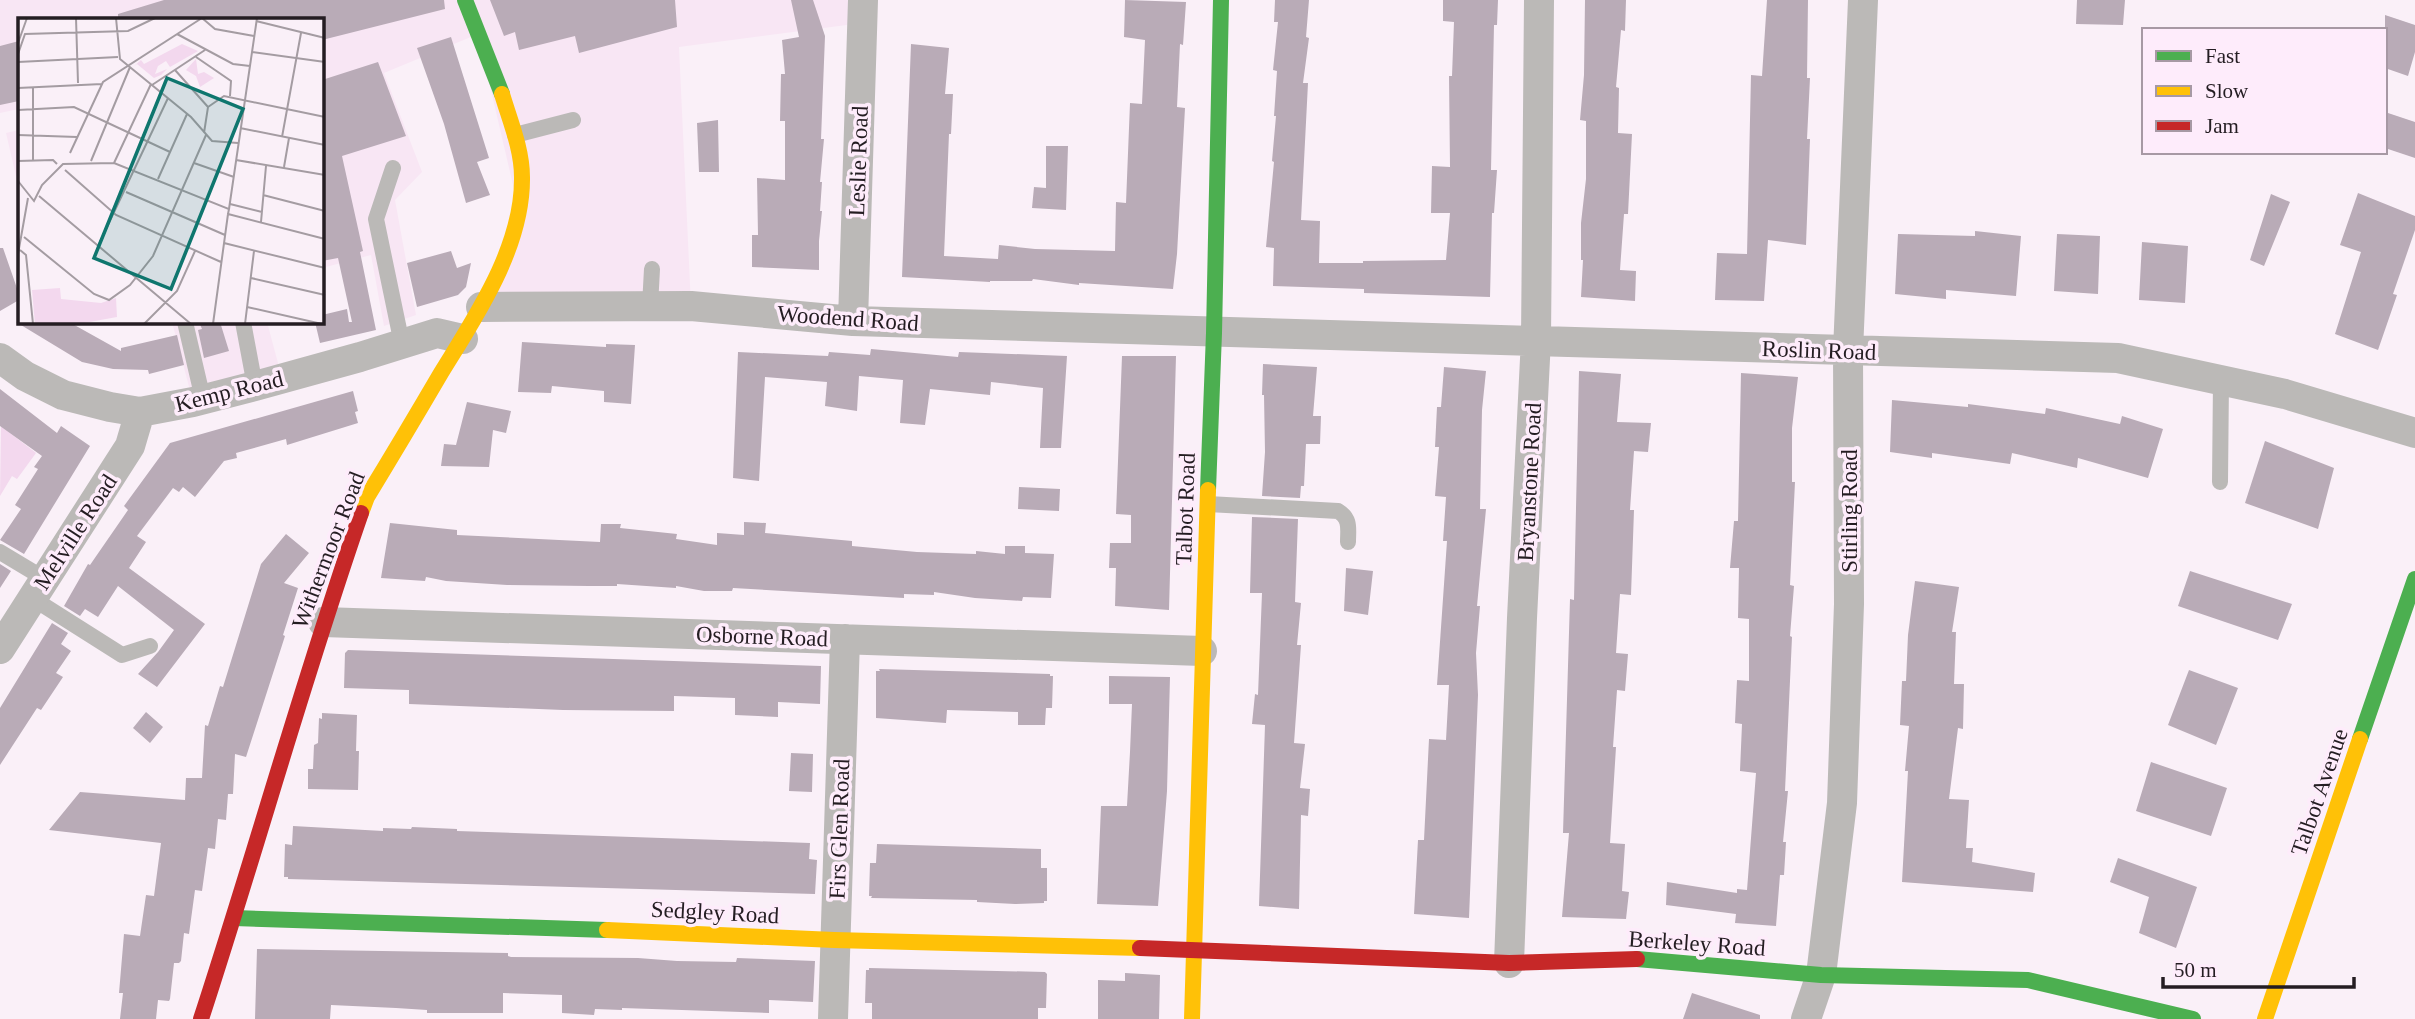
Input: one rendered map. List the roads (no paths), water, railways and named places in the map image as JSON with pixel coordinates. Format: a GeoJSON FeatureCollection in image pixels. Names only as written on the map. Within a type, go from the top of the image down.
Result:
{"type":"FeatureCollection","features":[{"type":"Feature","properties":{"kind":"street","name":"Withermoor Road"},"geometry":{"type":"LineString","coordinates":[[201,1019],[323,622],[367,497],[481,307],[504,258],[519,211],[522,176],[515,135],[498,83],[464,0]]}},
{"type":"Feature","properties":{"kind":"street","name":"Leslie Road"},"geometry":{"type":"LineString","coordinates":[[853,321],[863,0]]}},
{"type":"Feature","properties":{"kind":"street","name":"Talbot Road"},"geometry":{"type":"LineString","coordinates":[[1192,1019],[1214,333],[1221,0]]}},
{"type":"Feature","properties":{"kind":"street","name":"Bryanstone Road"},"geometry":{"type":"LineString","coordinates":[[1509,963],[1536,339],[1539,0]]}},
{"type":"Feature","properties":{"kind":"street","name":"Stirling Road"},"geometry":{"type":"LineString","coordinates":[[1806,1019],[1821,975],[1842,803],[1849,604],[1848,351],[1863,0]]}},
{"type":"Feature","properties":{"kind":"street","name":"Woodend Road"},"geometry":{"type":"LineString","coordinates":[[481,307],[691,306],[853,321],[1214,333]]}},
{"type":"Feature","properties":{"kind":"street","name":"Kemp Road"},"geometry":{"type":"LineString","coordinates":[[0,358],[24,376],[63,395],[140,412],[255,386],[437,333],[463,339]]}},
{"type":"Feature","properties":{"kind":"street","name":"Roslin Road"},"geometry":{"type":"LineString","coordinates":[[1214,333],[1536,339],[2119,358],[2285,394],[2415,433]]}},
{"type":"Feature","properties":{"kind":"street","name":"Melville Road"},"geometry":{"type":"LineString","coordinates":[[0,649],[130,446],[140,412]]}},
{"type":"Feature","properties":{"kind":"street","name":"Talbot Avenue"},"geometry":{"type":"LineString","coordinates":[[2265,1019],[2415,579]]}},
{"type":"Feature","properties":{"kind":"street","name":"Osborne Road"},"geometry":{"type":"LineString","coordinates":[[323,622],[1202,651]]}},
{"type":"Feature","properties":{"kind":"street","name":"Firs Glen Road"},"geometry":{"type":"LineString","coordinates":[[833,1019],[845,639]]}},
{"type":"Feature","properties":{"kind":"street","name":"Sedgley Road"},"geometry":{"type":"LineString","coordinates":[[234,918],[1194,950]]}},
{"type":"Feature","properties":{"kind":"street","name":"Berkeley Road"},"geometry":{"type":"LineString","coordinates":[[1194,950],[1509,963],[1649,959],[1821,975],[2028,980],[2193,1019]]}},
{"type":"Feature","properties":{"kind":"lane"},"geometry":{"type":"LineString","coordinates":[[515,135],[573,121]]}},
{"type":"Feature","properties":{"kind":"lane"},"geometry":{"type":"LineString","coordinates":[[393,168],[376,219],[402,344]]}},
{"type":"Feature","properties":{"kind":"lane"},"geometry":{"type":"LineString","coordinates":[[650,306],[652,269]]}},
{"type":"Feature","properties":{"kind":"lane"},"geometry":{"type":"LineString","coordinates":[[185,324],[203,399]]}},
{"type":"Feature","properties":{"kind":"lane"},"geometry":{"type":"LineString","coordinates":[[243,324],[255,386]]}},
{"type":"Feature","properties":{"kind":"lane"},"geometry":{"type":"LineString","coordinates":[[2220,482],[2221,380]]}},
{"type":"Feature","properties":{"kind":"lane"},"geometry":{"type":"LineString","coordinates":[[1208,504],[1338,511],[1345,515],[1348,522],[1348,542]]}},
{"type":"Feature","properties":{"kind":"lane"},"geometry":{"type":"LineString","coordinates":[[0,552],[38,589],[122,655],[150,646]]}}]}
